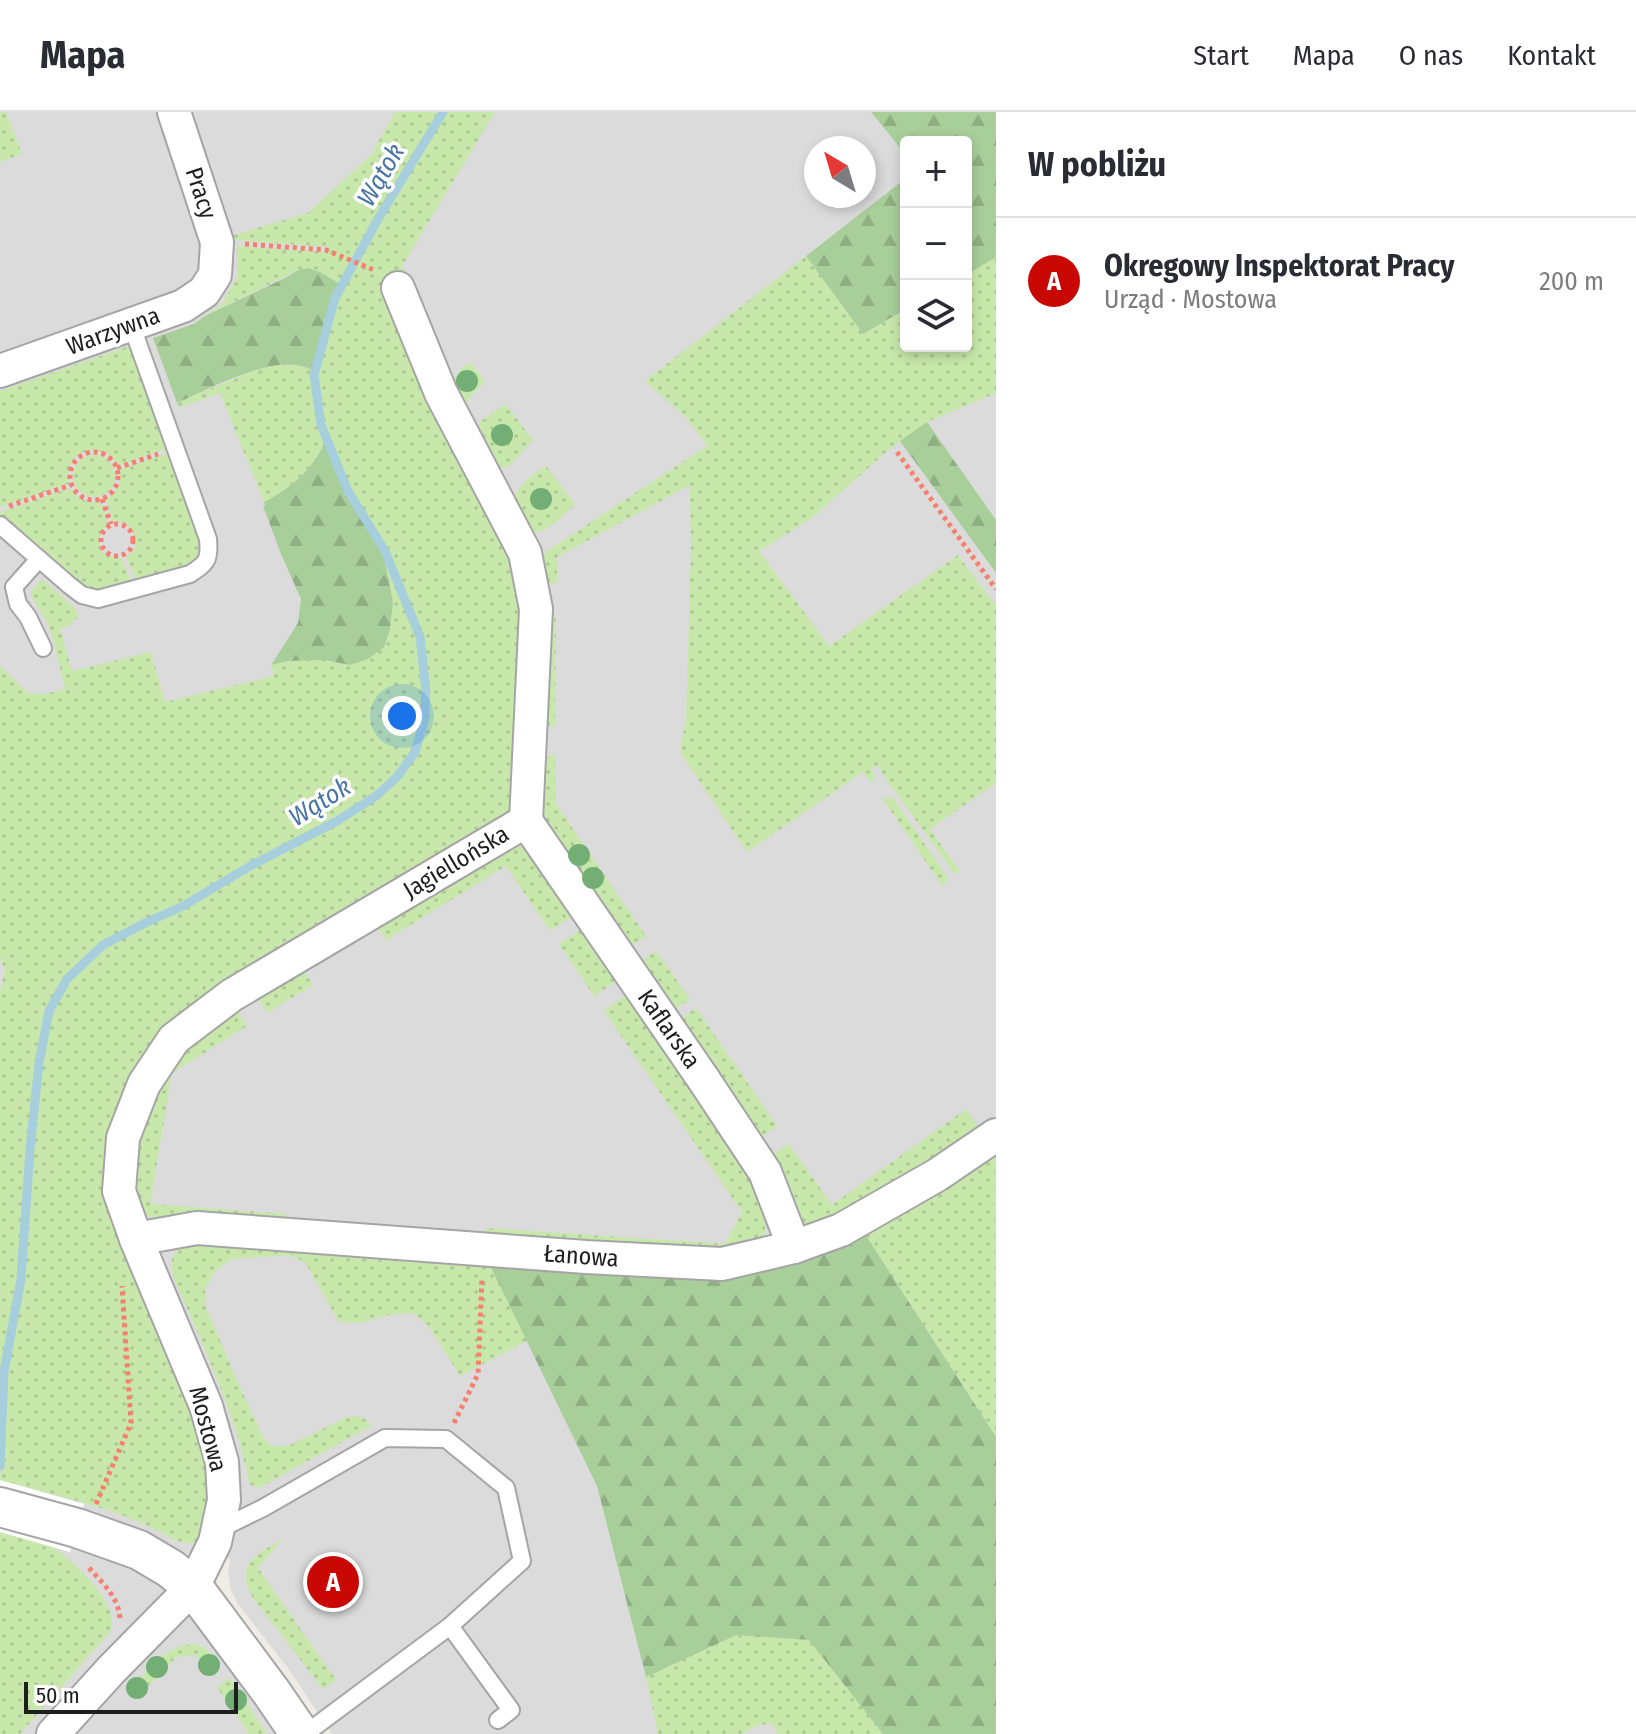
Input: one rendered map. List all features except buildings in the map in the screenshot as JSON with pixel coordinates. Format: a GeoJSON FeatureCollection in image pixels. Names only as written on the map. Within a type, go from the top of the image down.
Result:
{"type":"FeatureCollection","features":[{"type":"Feature","properties":{"kind":"street","name":"Pracy"},"geometry":{"type":"LineString","coordinates":[[174,112],[217,242],[215,275]]}},
{"type":"Feature","properties":{"kind":"street","name":"Warzywna"},"geometry":{"type":"LineString","coordinates":[[0,371],[183,306],[204,292],[215,275]]}},
{"type":"Feature","properties":{"kind":"street","name":"Jagiellońska"},"geometry":{"type":"LineString","coordinates":[[136,1239],[119,1191],[123,1138],[144,1084],[174,1039],[232,995],[526,821],[536,609],[525,553],[441,393],[386,279]]}},
{"type":"Feature","properties":{"kind":"street","name":"Kaflarska"},"geometry":{"type":"LineString","coordinates":[[526,821],[765,1172],[794,1247]]}},
{"type":"Feature","properties":{"kind":"street","name":"Łanowa"},"geometry":{"type":"LineString","coordinates":[[136,1239],[197,1228],[722,1264],[794,1247],[841,1230],[937,1175],[996,1135]]}},
{"type":"Feature","properties":{"kind":"street","name":"Mostowa"},"geometry":{"type":"LineString","coordinates":[[53,1734],[193,1587],[215,1542],[224,1500],[222,1462],[210,1420],[136,1239]]}},
{"type":"Feature","properties":{"kind":"street"},"geometry":{"type":"LineString","coordinates":[[0,1507],[86,1518],[171,1569],[193,1587],[303,1734]]}},
{"type":"Feature","properties":{"kind":"lane"},"geometry":{"type":"LineString","coordinates":[[0,525],[82,595],[98,599],[190,574],[203,565],[209,555],[208,539],[131,324]]}},
{"type":"Feature","properties":{"kind":"lane"},"geometry":{"type":"LineString","coordinates":[[39,559],[14,587],[18,604],[43,648]]}},
{"type":"Feature","properties":{"kind":"lane"},"geometry":{"type":"LineString","coordinates":[[218,1530],[263,1508],[385,1438],[446,1439],[506,1488],[522,1561],[450,1626],[303,1734]]}},
{"type":"Feature","properties":{"kind":"lane"},"geometry":{"type":"LineString","coordinates":[[450,1626],[511,1710],[498,1720]]}},
{"type":"Feature","properties":{"kind":"path"},"geometry":{"type":"LineString","coordinates":[[217,242],[326,250],[386,279]]}},
{"type":"Feature","properties":{"kind":"path"},"geometry":{"type":"LineString","coordinates":[[117,468],[175,448]]}},
{"type":"Feature","properties":{"kind":"path"},"geometry":{"type":"LineString","coordinates":[[897,452],[996,589]]}},
{"type":"Feature","properties":{"kind":"path"},"geometry":{"type":"LineString","coordinates":[[86,453],[109,456],[117,468],[116,486],[102,499],[81,497],[71,485],[70,470],[86,453]]}},
{"type":"Feature","properties":{"kind":"path"},"geometry":{"type":"LineString","coordinates":[[0,509],[71,485]]}},
{"type":"Feature","properties":{"kind":"path"},"geometry":{"type":"LineString","coordinates":[[102,499],[111,525]]}},
{"type":"Feature","properties":{"kind":"path"},"geometry":{"type":"LineString","coordinates":[[123,524],[133,537],[129,551],[120,556],[110,555],[101,543],[102,532],[111,525],[123,524]]}},
{"type":"Feature","properties":{"kind":"path"},"geometry":{"type":"LineString","coordinates":[[86,1518],[131,1423],[121,1277],[136,1239]]}},
{"type":"Feature","properties":{"kind":"path"},"geometry":{"type":"LineString","coordinates":[[446,1439],[478,1374],[483,1249]]}},
{"type":"Feature","properties":{"kind":"shaded area"},"geometry":{"type":"Polygon","coordinates":[[[0,112],[996,112],[996,1734],[332,1734],[290,1671],[238,1604],[231,1590],[230,1560],[209,1545],[200,1554],[183,1554],[141,1531],[0,1487],[0,112]]]}},
{"type":"Feature","properties":{"kind":"shaded area"},"geometry":{"type":"Polygon","coordinates":[[[0,1519],[132,1560],[194,1604],[289,1734],[0,1734],[0,1519]]]}},
{"type":"Feature","properties":{"kind":"green space"},"geometry":{"type":"Polygon","coordinates":[[[0,112],[6,112],[22,154],[0,162],[0,112]]]}},
{"type":"Feature","properties":{"kind":"green space"},"geometry":{"type":"Polygon","coordinates":[[[395,112],[440,112],[375,218],[340,284],[314,271],[296,271],[205,316],[222,304],[238,276],[237,246],[326,252],[327,247],[235,240],[234,235],[308,213],[371,155],[395,112]]]}},
{"type":"Feature","properties":{"kind":"green space"},"geometry":{"type":"Polygon","coordinates":[[[445,112],[495,112],[402,266],[423,303],[412,291],[522,554],[524,805],[230,992],[119,1137],[218,1462],[200,1539],[196,1543],[182,1542],[109,1511],[0,1480],[6,1372],[24,1279],[41,1063],[51,1013],[68,980],[104,947],[337,823],[398,779],[417,752],[428,691],[422,636],[386,550],[349,490],[324,426],[316,375],[337,299],[445,112]]]}},
{"type":"Feature","properties":{"kind":"green space"},"geometry":{"type":"Polygon","coordinates":[[[871,112],[996,112],[996,257],[972,271],[972,136],[900,136],[900,148],[871,112]]]}},
{"type":"Feature","properties":{"kind":"green space"},"geometry":{"type":"Polygon","coordinates":[[[900,183],[900,312],[863,334],[806,256],[868,208],[876,208],[876,201],[900,183]]]}},
{"type":"Feature","properties":{"kind":"green space"},"geometry":{"type":"Polygon","coordinates":[[[806,256],[863,334],[900,312],[900,352],[972,352],[972,271],[996,257],[996,393],[927,422],[885,453],[812,518],[759,551],[829,646],[958,555],[996,606],[996,783],[930,829],[961,873],[954,873],[876,765],[871,769],[875,777],[872,783],[863,772],[747,852],[680,752],[686,718],[690,485],[557,557],[557,583],[542,580],[538,557],[707,446],[686,417],[645,381],[806,256]]]}},
{"type":"Feature","properties":{"kind":"green space"},"geometry":{"type":"Polygon","coordinates":[[[308,268],[340,284],[313,370],[295,365],[266,367],[177,403],[153,338],[194,324],[296,271],[308,268]]]}},
{"type":"Feature","properties":{"kind":"green space"},"geometry":{"type":"Polygon","coordinates":[[[135,344],[171,447],[118,466],[102,452],[84,452],[71,463],[69,484],[0,507],[0,391],[135,344]]]}},
{"type":"Feature","properties":{"kind":"green space"},"geometry":{"type":"Polygon","coordinates":[[[470,362],[485,381],[467,401],[459,401],[455,395],[454,379],[470,362]]]}},
{"type":"Feature","properties":{"kind":"green space"},"geometry":{"type":"Polygon","coordinates":[[[297,365],[313,370],[320,426],[325,441],[315,460],[300,477],[264,502],[220,393],[179,408],[177,403],[260,368],[297,365]]]}},
{"type":"Feature","properties":{"kind":"green space"},"geometry":{"type":"Polygon","coordinates":[[[505,404],[533,440],[508,467],[501,467],[491,461],[475,434],[480,422],[505,404]]]}},
{"type":"Feature","properties":{"kind":"green space"},"geometry":{"type":"Polygon","coordinates":[[[927,422],[996,520],[996,573],[900,441],[927,422]]]}},
{"type":"Feature","properties":{"kind":"green space"},"geometry":{"type":"Polygon","coordinates":[[[325,441],[346,491],[383,553],[393,602],[390,629],[384,647],[368,659],[350,665],[324,660],[271,665],[298,623],[301,599],[263,506],[264,502],[283,491],[308,469],[325,441]]]}},
{"type":"Feature","properties":{"kind":"green space"},"geometry":{"type":"Polygon","coordinates":[[[173,451],[204,540],[200,564],[138,585],[126,557],[135,548],[134,533],[128,525],[113,522],[106,500],[118,487],[120,469],[173,451]]]}},
{"type":"Feature","properties":{"kind":"green space"},"geometry":{"type":"Polygon","coordinates":[[[94,455],[109,461],[115,476],[109,491],[94,497],[79,491],[73,476],[79,461],[94,455]]]}},
{"type":"Feature","properties":{"kind":"green space"},"geometry":{"type":"Polygon","coordinates":[[[546,466],[575,504],[547,528],[526,532],[512,504],[525,482],[546,466]]]}},
{"type":"Feature","properties":{"kind":"green space"},"geometry":{"type":"Polygon","coordinates":[[[70,488],[83,500],[101,502],[109,524],[100,536],[100,547],[107,555],[121,558],[133,587],[83,592],[0,521],[0,512],[70,488]]]}},
{"type":"Feature","properties":{"kind":"green space"},"geometry":{"type":"Polygon","coordinates":[[[383,553],[417,636],[423,690],[421,720],[413,750],[396,776],[336,819],[103,943],[66,977],[47,1011],[37,1063],[19,1279],[2,1371],[0,1431],[0,991],[5,970],[0,958],[0,666],[28,693],[45,694],[65,689],[51,633],[31,591],[42,579],[75,608],[79,618],[71,621],[72,625],[60,629],[72,671],[151,652],[165,702],[274,676],[271,665],[324,660],[349,665],[384,647],[392,611],[383,553]]]}},
{"type":"Feature","properties":{"kind":"green space"},"geometry":{"type":"Polygon","coordinates":[[[556,615],[555,726],[546,726],[548,616],[556,615]]]}},
{"type":"Feature","properties":{"kind":"green space"},"geometry":{"type":"Polygon","coordinates":[[[555,754],[555,803],[646,936],[629,947],[536,811],[539,761],[555,754]]]}},
{"type":"Feature","properties":{"kind":"green space"},"geometry":{"type":"Polygon","coordinates":[[[882,798],[893,798],[948,878],[943,887],[882,798]]]}},
{"type":"Feature","properties":{"kind":"green space"},"geometry":{"type":"Polygon","coordinates":[[[517,843],[527,847],[574,915],[550,931],[506,866],[386,940],[376,925],[517,843]]]}},
{"type":"Feature","properties":{"kind":"green space"},"geometry":{"type":"Polygon","coordinates":[[[583,928],[618,980],[594,996],[559,944],[583,928]]]}},
{"type":"Feature","properties":{"kind":"green space"},"geometry":{"type":"Polygon","coordinates":[[[656,951],[690,999],[673,1010],[640,962],[656,951]]]}},
{"type":"Feature","properties":{"kind":"green space"},"geometry":{"type":"Polygon","coordinates":[[[304,970],[313,985],[267,1013],[258,998],[304,970]]]}},
{"type":"Feature","properties":{"kind":"green space"},"geometry":{"type":"Polygon","coordinates":[[[628,994],[748,1168],[763,1207],[765,1233],[761,1243],[750,1249],[484,1240],[486,1228],[725,1244],[742,1212],[604,1011],[628,994]]]}},
{"type":"Feature","properties":{"kind":"green space"},"geometry":{"type":"Polygon","coordinates":[[[696,1008],[777,1126],[761,1137],[680,1020],[696,1008]]]}},
{"type":"Feature","properties":{"kind":"green space"},"geometry":{"type":"Polygon","coordinates":[[[237,1010],[247,1026],[172,1073],[150,1204],[286,1214],[284,1226],[140,1216],[132,1179],[135,1145],[172,1059],[237,1010]]]}},
{"type":"Feature","properties":{"kind":"green space"},"geometry":{"type":"Polygon","coordinates":[[[966,1109],[982,1132],[828,1225],[799,1227],[773,1155],[789,1144],[832,1205],[966,1109]]]}},
{"type":"Feature","properties":{"kind":"green space"},"geometry":{"type":"Polygon","coordinates":[[[996,1149],[995,1177],[996,1437],[863,1231],[996,1149]]]}},
{"type":"Feature","properties":{"kind":"green space"},"geometry":{"type":"Polygon","coordinates":[[[863,1231],[996,1437],[996,1734],[883,1734],[809,1640],[736,1635],[646,1677],[597,1486],[486,1257],[719,1274],[863,1231]]]}},
{"type":"Feature","properties":{"kind":"green space"},"geometry":{"type":"Polygon","coordinates":[[[196,1242],[486,1257],[527,1341],[460,1376],[428,1325],[412,1313],[360,1323],[339,1322],[305,1262],[289,1255],[232,1259],[215,1271],[205,1289],[205,1305],[264,1439],[272,1446],[288,1446],[345,1418],[358,1416],[371,1426],[259,1488],[249,1484],[227,1406],[174,1279],[174,1254],[196,1242]]]}},
{"type":"Feature","properties":{"kind":"green space"},"geometry":{"type":"Polygon","coordinates":[[[0,1532],[42,1543],[62,1554],[98,1590],[112,1620],[110,1632],[20,1734],[0,1734],[0,1532]]]}},
{"type":"Feature","properties":{"kind":"green space"},"geometry":{"type":"Polygon","coordinates":[[[284,1538],[258,1568],[336,1680],[323,1689],[253,1598],[248,1586],[246,1576],[251,1561],[284,1538]]]}},
{"type":"Feature","properties":{"kind":"green space"},"geometry":{"type":"Polygon","coordinates":[[[736,1635],[810,1640],[883,1734],[778,1734],[771,1723],[742,1734],[658,1734],[646,1677],[736,1635]]]}},
{"type":"Feature","properties":{"kind":"green space"},"geometry":{"type":"Polygon","coordinates":[[[193,1644],[204,1647],[218,1661],[206,1669],[196,1655],[176,1657],[136,1699],[128,1692],[164,1655],[193,1644]]]}},
{"type":"Feature","properties":{"kind":"green space"},"geometry":{"type":"Polygon","coordinates":[[[230,1678],[267,1734],[249,1734],[217,1687],[230,1678]]]}},
{"type":"Feature","properties":{"kind":"pier"},"geometry":{"type":"Polygon","coordinates":[[[0,1480],[84,1504],[70,1552],[0,1532],[0,1480]]]}},
{"type":"Feature","properties":{"kind":"waterway","name":"Wątok"},"geometry":{"type":"LineString","coordinates":[[0,1466],[4,1372],[21,1279],[39,1063],[49,1011],[67,979],[103,945],[183,906],[252,865],[337,821],[376,796],[397,777],[415,752],[424,721],[426,691],[420,637],[385,551],[348,491],[321,425],[314,375],[335,298],[378,219],[443,112]]}},
{"type":"Feature","properties":{"kind":"place","name":"Okregowy Inspektorat Pracy"},"geometry":{"type":"Point","coordinates":[333,1582]}}]}
